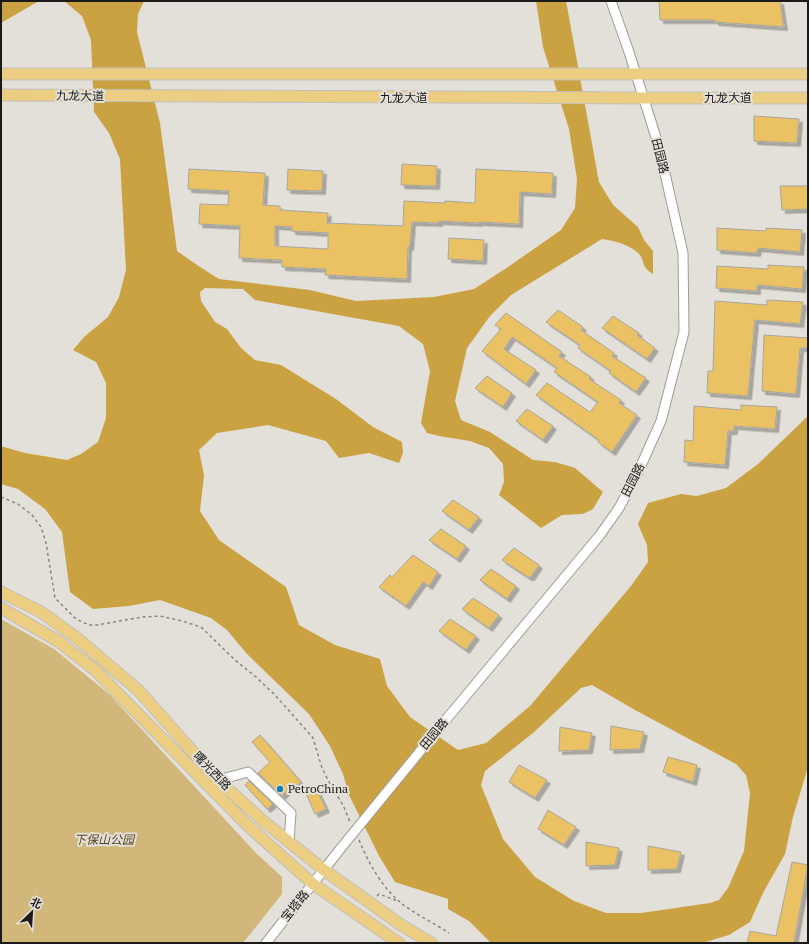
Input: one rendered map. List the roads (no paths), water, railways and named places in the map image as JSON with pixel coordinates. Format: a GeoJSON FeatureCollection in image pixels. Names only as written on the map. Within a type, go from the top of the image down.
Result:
{"type":"FeatureCollection","features":[{"type":"Feature","properties":{"kind":"main road","name":"九龙大道"},"geometry":{"type":"LineString","coordinates":[[1,74],[808,74]]}},
{"type":"Feature","properties":{"kind":"main road","name":"九龙大道"},"geometry":{"type":"LineString","coordinates":[[1,95],[91,97],[808,98]]}},
{"type":"Feature","properties":{"kind":"main road","name":"曙光西路"},"geometry":{"type":"LineString","coordinates":[[1,592],[41,612],[77,638],[139,691],[218,780],[262,820],[324,870],[401,925],[431,943]]}},
{"type":"Feature","properties":{"kind":"main road","name":"曙光西路"},"geometry":{"type":"LineString","coordinates":[[1,608],[58,641],[96,671],[246,824],[313,884],[399,943]]}},
{"type":"Feature","properties":{"kind":"street","name":"田园路"},"geometry":{"type":"LineString","coordinates":[[324,870],[444,722],[600,535],[619,508],[636,477],[661,421],[684,332],[683,253],[659,147],[611,1]]}},
{"type":"Feature","properties":{"kind":"street"},"geometry":{"type":"LineString","coordinates":[[218,780],[248,772],[291,813],[289,842]]}},
{"type":"Feature","properties":{"kind":"street","name":"宝塔路"},"geometry":{"type":"LineString","coordinates":[[266,943],[324,870]]}},
{"type":"Feature","properties":{"kind":"place","name":"PetroChina"},"geometry":{"type":"Point","coordinates":[280,789]}},
{"type":"Feature","properties":{"kind":"park label","name":"下保山公园"},"geometry":{"type":"Point","coordinates":[104,840]}}]}
